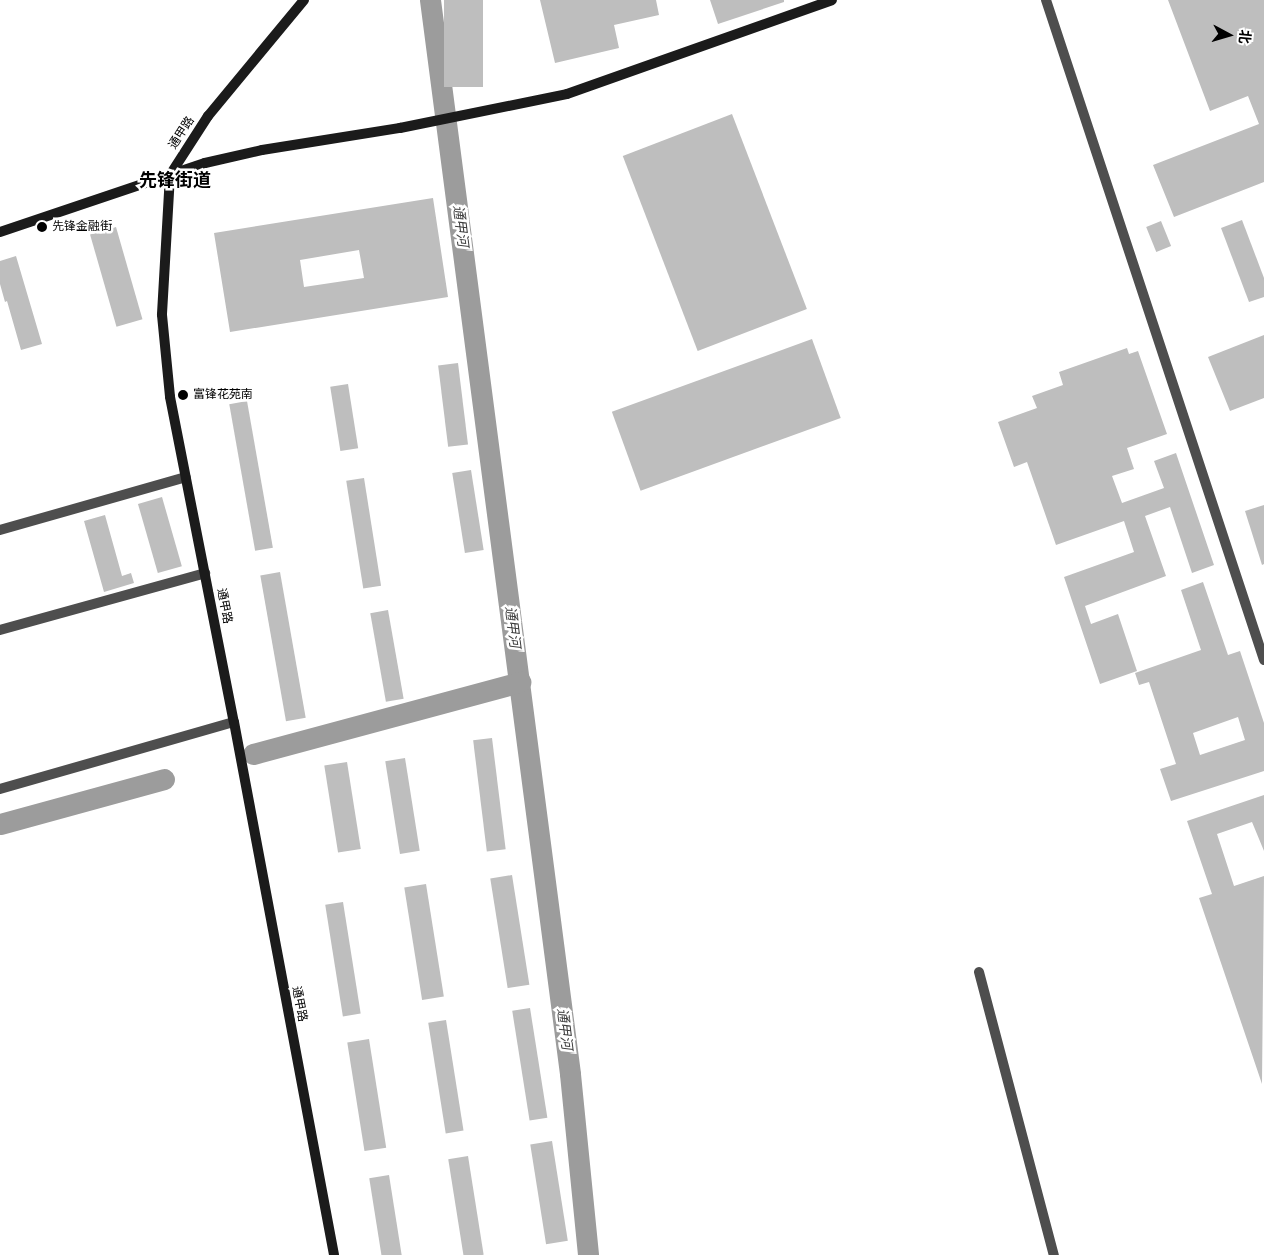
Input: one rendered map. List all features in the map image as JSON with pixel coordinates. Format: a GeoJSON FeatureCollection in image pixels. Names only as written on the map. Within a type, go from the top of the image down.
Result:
{"type":"FeatureCollection","features":[{"type":"Feature","properties":{"kind":"street","name":"通甲路"},"geometry":{"type":"LineString","coordinates":[[304,0],[208,116],[170,175],[162,314],[170,397],[234,722],[334,1255]]}},
{"type":"Feature","properties":{"kind":"street"},"geometry":{"type":"LineString","coordinates":[[0,232],[205,163],[262,150],[433,121],[567,94],[832,0]]}},
{"type":"Feature","properties":{"kind":"street"},"geometry":{"type":"LineString","coordinates":[[1046,0],[1264,660]]}},
{"type":"Feature","properties":{"kind":"street"},"geometry":{"type":"LineString","coordinates":[[0,530],[186,477]]}},
{"type":"Feature","properties":{"kind":"street"},"geometry":{"type":"LineString","coordinates":[[0,630],[205,573]]}},
{"type":"Feature","properties":{"kind":"street"},"geometry":{"type":"LineString","coordinates":[[0,789],[234,722]]}},
{"type":"Feature","properties":{"kind":"street"},"geometry":{"type":"LineString","coordinates":[[978,972],[1054,1255]]}},
{"type":"Feature","properties":{"kind":"building"},"geometry":{"type":"Polygon","coordinates":[[[444,0],[483,0],[483,87],[444,87],[444,0]]]}},
{"type":"Feature","properties":{"kind":"building"},"geometry":{"type":"Polygon","coordinates":[[[540,0],[656,0],[659,15],[614,25],[619,48],[555,63],[540,0]]]}},
{"type":"Feature","properties":{"kind":"building"},"geometry":{"type":"Polygon","coordinates":[[[710,0],[784,0],[784,2],[718,24],[710,0]]]}},
{"type":"Feature","properties":{"kind":"building"},"geometry":{"type":"Polygon","coordinates":[[[1168,0],[1264,0],[1264,182],[1174,217],[1153,165],[1259,124],[1248,96],[1210,111],[1168,0]]]}},
{"type":"Feature","properties":{"kind":"building"},"geometry":{"type":"Polygon","coordinates":[[[732,114],[807,309],[698,351],[623,156],[732,114]]]}},
{"type":"Feature","properties":{"kind":"building"},"geometry":{"type":"Polygon","coordinates":[[[433,198],[448,297],[230,332],[214,233],[433,198]],[[359,250],[300,260],[304,287],[364,278],[359,250]]]}},
{"type":"Feature","properties":{"kind":"building"},"geometry":{"type":"Polygon","coordinates":[[[1242,220],[1264,278],[1264,297],[1249,302],[1221,228],[1242,220]]]}},
{"type":"Feature","properties":{"kind":"building"},"geometry":{"type":"Polygon","coordinates":[[[1161,221],[1171,246],[1156,252],[1146,227],[1161,221]]]}},
{"type":"Feature","properties":{"kind":"building"},"geometry":{"type":"Polygon","coordinates":[[[116,227],[142,319],[117,327],[90,234],[116,227]]]}},
{"type":"Feature","properties":{"kind":"building"},"geometry":{"type":"Polygon","coordinates":[[[16,256],[42,344],[21,350],[7,301],[5,302],[0,284],[0,261],[16,256]]]}},
{"type":"Feature","properties":{"kind":"building"},"geometry":{"type":"Polygon","coordinates":[[[1264,335],[1264,398],[1230,411],[1208,357],[1264,335]]]}},
{"type":"Feature","properties":{"kind":"building"},"geometry":{"type":"Polygon","coordinates":[[[812,339],[841,418],[641,491],[612,412],[812,339]]]}},
{"type":"Feature","properties":{"kind":"building"},"geometry":{"type":"Polygon","coordinates":[[[1127,348],[1129,354],[1138,351],[1167,434],[1127,448],[1134,469],[1112,476],[1122,503],[1164,488],[1154,461],[1176,453],[1214,565],[1192,573],[1170,507],[1145,516],[1166,576],[1085,606],[1091,624],[1118,614],[1137,671],[1100,684],[1064,577],[1134,552],[1124,521],[1056,545],[1027,462],[1014,467],[998,422],[1037,408],[1032,396],[1063,385],[1059,372],[1127,348]]]}},
{"type":"Feature","properties":{"kind":"building"},"geometry":{"type":"Polygon","coordinates":[[[458,363],[468,444],[448,447],[438,365],[458,363]]]}},
{"type":"Feature","properties":{"kind":"building"},"geometry":{"type":"Polygon","coordinates":[[[348,384],[358,448],[340,451],[330,387],[348,384]]]}},
{"type":"Feature","properties":{"kind":"building"},"geometry":{"type":"Polygon","coordinates":[[[247,401],[273,548],[255,551],[229,404],[247,401]]]}},
{"type":"Feature","properties":{"kind":"building"},"geometry":{"type":"Polygon","coordinates":[[[471,470],[484,550],[465,553],[452,473],[471,470]]]}},
{"type":"Feature","properties":{"kind":"building"},"geometry":{"type":"Polygon","coordinates":[[[364,478],[381,586],[363,588],[346,481],[364,478]]]}},
{"type":"Feature","properties":{"kind":"building"},"geometry":{"type":"Polygon","coordinates":[[[162,497],[182,566],[158,573],[138,504],[162,497]]]}},
{"type":"Feature","properties":{"kind":"building"},"geometry":{"type":"Polygon","coordinates":[[[1264,505],[1264,564],[1262,565],[1245,511],[1264,505]]]}},
{"type":"Feature","properties":{"kind":"building"},"geometry":{"type":"Polygon","coordinates":[[[105,515],[122,576],[131,573],[134,583],[104,592],[84,521],[105,515]]]}},
{"type":"Feature","properties":{"kind":"building"},"geometry":{"type":"Polygon","coordinates":[[[280,572],[306,718],[286,721],[260,575],[280,572]]]}},
{"type":"Feature","properties":{"kind":"building"},"geometry":{"type":"Polygon","coordinates":[[[1203,582],[1228,655],[1240,651],[1264,723],[1264,771],[1171,801],[1160,769],[1176,764],[1149,682],[1139,685],[1135,673],[1201,650],[1181,590],[1203,582]],[[1238,717],[1193,733],[1200,755],[1245,740],[1238,717]]]}},
{"type":"Feature","properties":{"kind":"building"},"geometry":{"type":"Polygon","coordinates":[[[388,610],[404,699],[386,702],[370,613],[388,610]]]}},
{"type":"Feature","properties":{"kind":"building"},"geometry":{"type":"Polygon","coordinates":[[[492,738],[506,849],[487,851],[473,740],[492,738]]]}},
{"type":"Feature","properties":{"kind":"building"},"geometry":{"type":"Polygon","coordinates":[[[405,758],[420,851],[400,854],[385,761],[405,758]]]}},
{"type":"Feature","properties":{"kind":"building"},"geometry":{"type":"Polygon","coordinates":[[[347,762],[361,849],[338,853],[324,766],[347,762]]]}},
{"type":"Feature","properties":{"kind":"building"},"geometry":{"type":"Polygon","coordinates":[[[1264,795],[1264,851],[1252,822],[1217,834],[1234,886],[1264,876],[1262,1084],[1199,898],[1212,894],[1187,821],[1264,795]]]}},
{"type":"Feature","properties":{"kind":"building"},"geometry":{"type":"Polygon","coordinates":[[[512,875],[529,985],[508,988],[490,878],[512,875]]]}},
{"type":"Feature","properties":{"kind":"building"},"geometry":{"type":"Polygon","coordinates":[[[426,884],[444,997],[422,1000],[404,887],[426,884]]]}},
{"type":"Feature","properties":{"kind":"building"},"geometry":{"type":"Polygon","coordinates":[[[343,902],[361,1014],[343,1016],[325,905],[343,902]]]}},
{"type":"Feature","properties":{"kind":"building"},"geometry":{"type":"Polygon","coordinates":[[[530,1008],[547,1118],[530,1120],[512,1011],[530,1008]]]}},
{"type":"Feature","properties":{"kind":"building"},"geometry":{"type":"Polygon","coordinates":[[[446,1020],[464,1131],[446,1133],[428,1023],[446,1020]]]}},
{"type":"Feature","properties":{"kind":"building"},"geometry":{"type":"Polygon","coordinates":[[[369,1039],[386,1148],[364,1151],[347,1042],[369,1039]]]}},
{"type":"Feature","properties":{"kind":"building"},"geometry":{"type":"Polygon","coordinates":[[[552,1141],[568,1241],[546,1244],[530,1144],[552,1141]]]}},
{"type":"Feature","properties":{"kind":"building"},"geometry":{"type":"Polygon","coordinates":[[[468,1156],[484,1255],[463,1255],[448,1159],[468,1156]]]}},
{"type":"Feature","properties":{"kind":"building"},"geometry":{"type":"Polygon","coordinates":[[[389,1175],[402,1255],[381,1255],[369,1178],[389,1175]]]}},
{"type":"Feature","properties":{"kind":"waterway","name":"通甲河"},"geometry":{"type":"LineString","coordinates":[[430,0],[570,1074],[588,1255]]}},
{"type":"Feature","properties":{"kind":"waterway"},"geometry":{"type":"LineString","coordinates":[[253,754],[520,682]]}},
{"type":"Feature","properties":{"kind":"waterway"},"geometry":{"type":"LineString","coordinates":[[0,824],[164,779]]}},
{"type":"Feature","properties":{"kind":"place","name":"先锋金融街"},"geometry":{"type":"Point","coordinates":[42,227]}},
{"type":"Feature","properties":{"kind":"place","name":"富锋花苑南"},"geometry":{"type":"Point","coordinates":[183,395]}},
{"type":"Feature","properties":{"kind":"district","name":"先锋街道"},"geometry":{"type":"Point","coordinates":[175,180]}}]}
